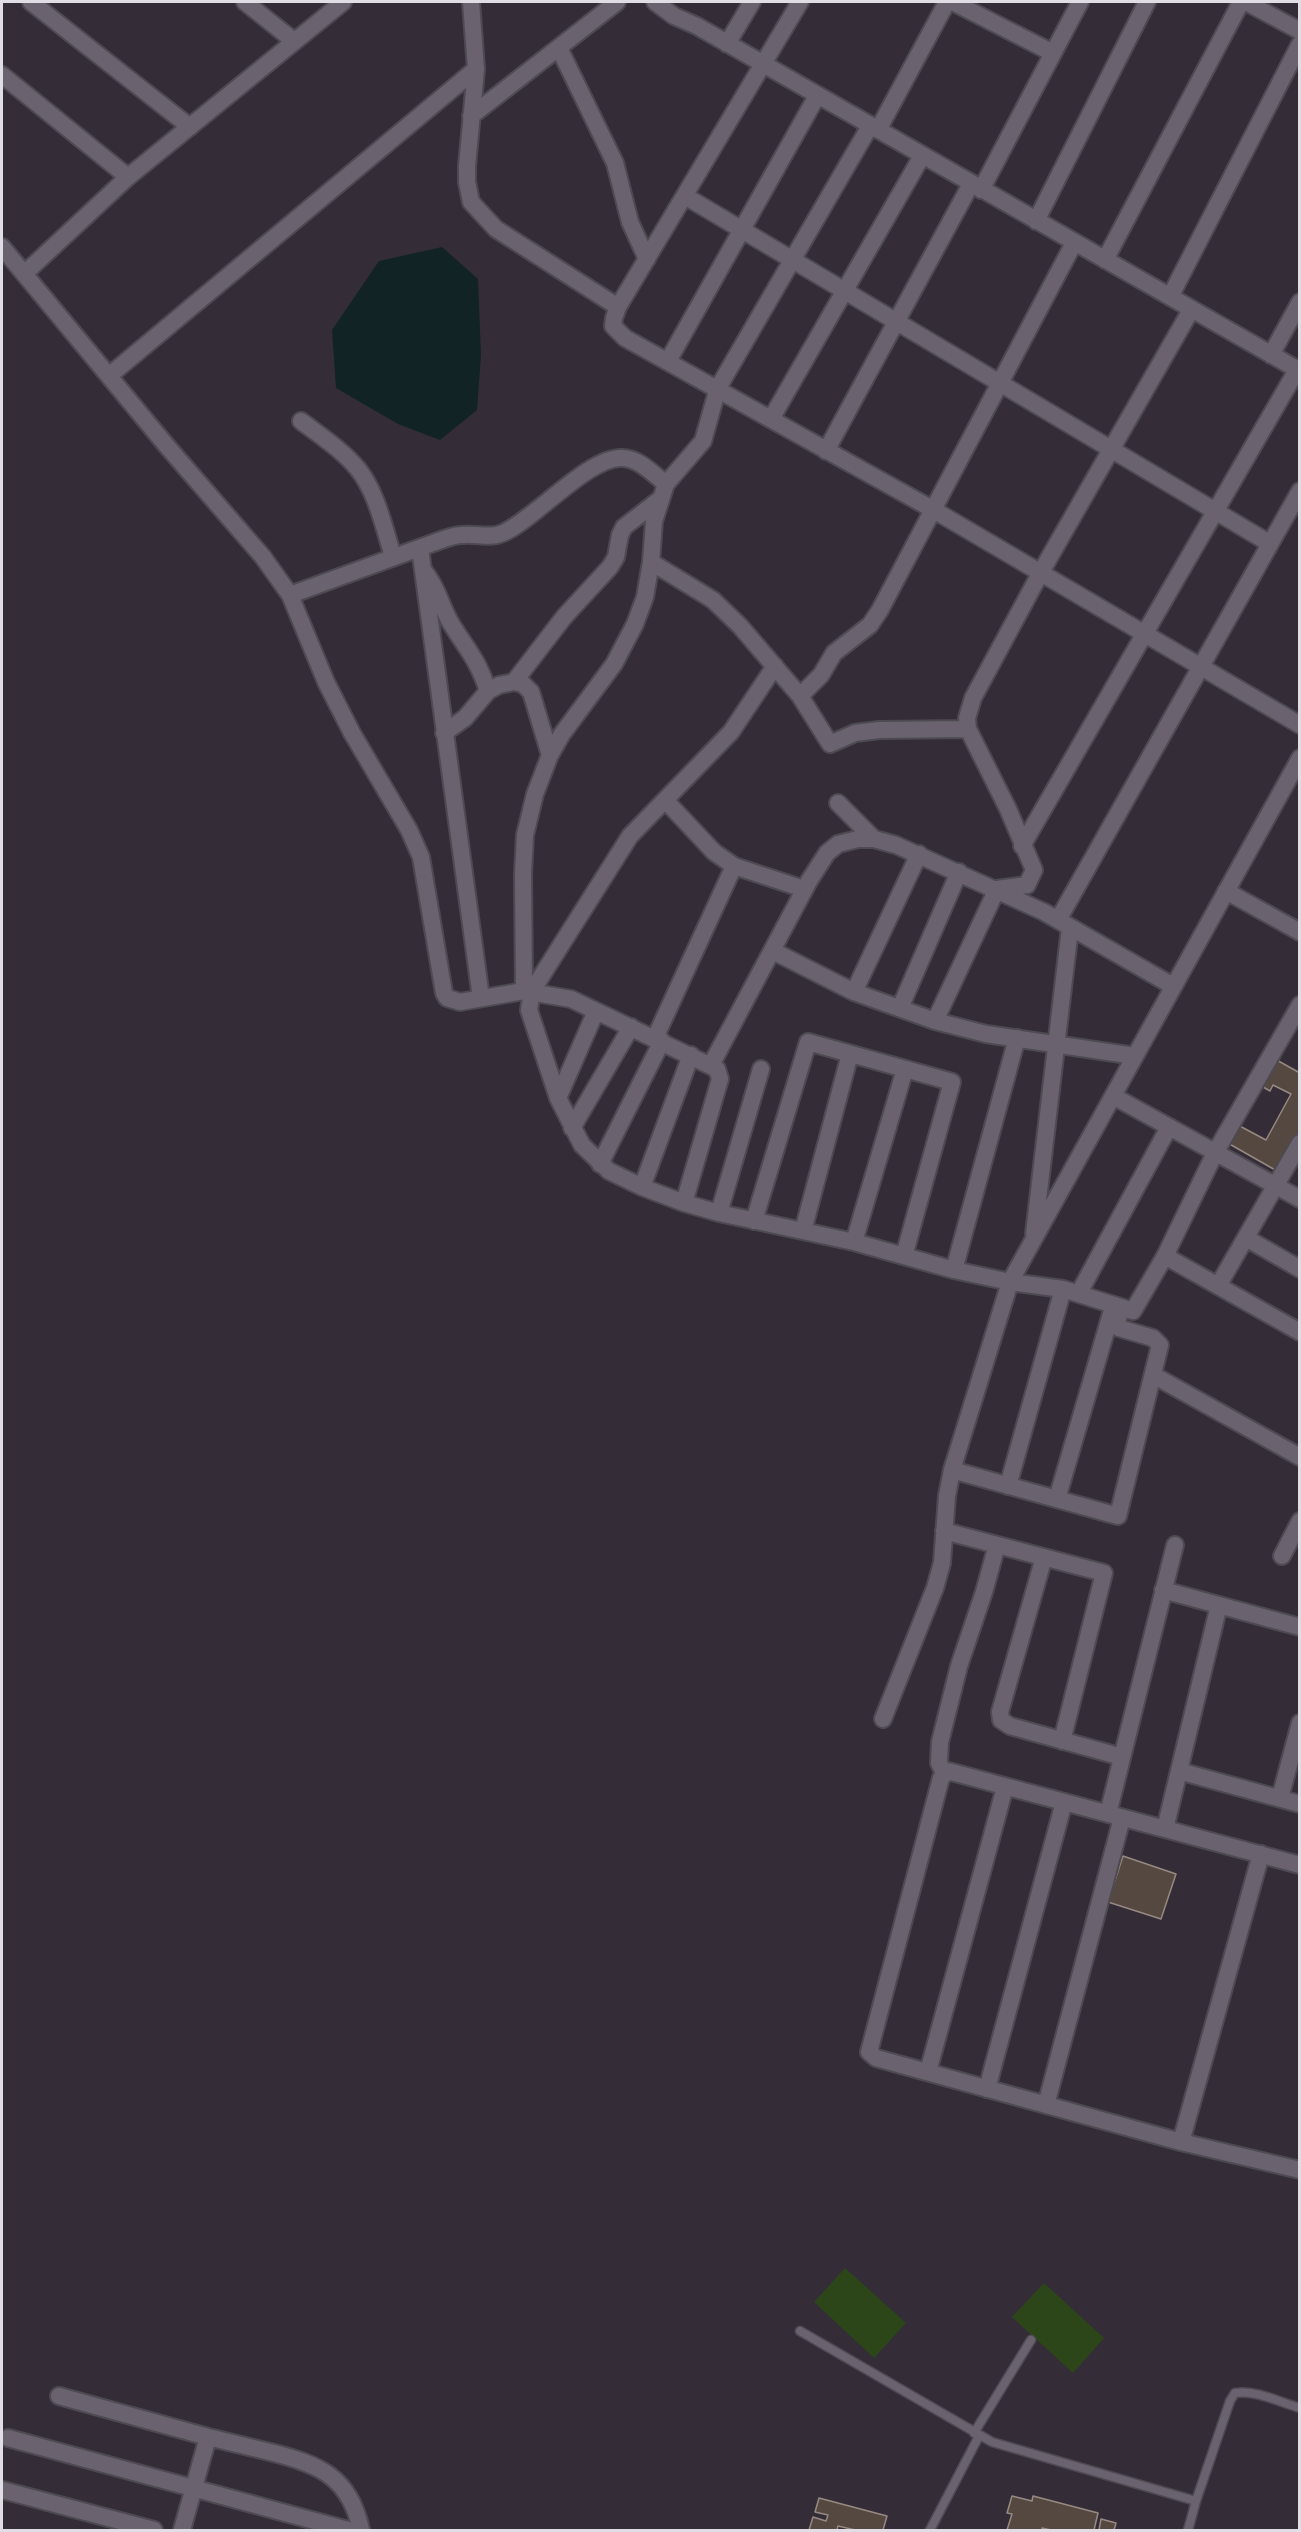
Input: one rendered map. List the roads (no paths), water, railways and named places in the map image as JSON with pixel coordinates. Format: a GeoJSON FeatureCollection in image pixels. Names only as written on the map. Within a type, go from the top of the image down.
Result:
{"type":"FeatureCollection","features":[{"type":"Feature","properties":{"kind":"street"},"geometry":{"type":"LineString","coordinates":[[31,2],[190,127]]}},
{"type":"Feature","properties":{"kind":"street"},"geometry":{"type":"LineString","coordinates":[[245,2],[294,40]]}},
{"type":"Feature","properties":{"kind":"street"},"geometry":{"type":"LineString","coordinates":[[24,274],[128,177],[343,2]]}},
{"type":"Feature","properties":{"kind":"street"},"geometry":{"type":"LineString","coordinates":[[471,2],[476,69],[467,182],[471,202],[505,235],[618,307]]}},
{"type":"Feature","properties":{"kind":"street"},"geometry":{"type":"LineString","coordinates":[[471,116],[617,2]]}},
{"type":"Feature","properties":{"kind":"street"},"geometry":{"type":"LineString","coordinates":[[655,2],[674,16],[727,44],[1298,371],[1022,846]]}},
{"type":"Feature","properties":{"kind":"street"},"geometry":{"type":"LineString","coordinates":[[727,44],[752,2]]}},
{"type":"Feature","properties":{"kind":"street"},"geometry":{"type":"LineString","coordinates":[[800,2],[618,307],[614,326],[619,332],[668,361],[932,509],[1299,725]]}},
{"type":"Feature","properties":{"kind":"street"},"geometry":{"type":"LineString","coordinates":[[947,2],[718,388],[703,441],[666,484],[654,521],[651,562],[645,597],[635,624],[614,664],[562,734],[550,755],[535,794],[525,835],[523,874],[529,1010],[558,1098],[582,1145],[600,1164],[642,1187],[684,1203],[719,1213],[854,1242],[954,1270],[1010,1282],[1071,1291],[1129,1312],[1134,1310],[1165,1256],[1215,1153],[1299,1005]]}},
{"type":"Feature","properties":{"kind":"street"},"geometry":{"type":"LineString","coordinates":[[953,2],[1053,53]]}},
{"type":"Feature","properties":{"kind":"street"},"geometry":{"type":"LineString","coordinates":[[826,451],[896,321],[976,187],[1080,2]]}},
{"type":"Feature","properties":{"kind":"street"},"geometry":{"type":"LineString","coordinates":[[1036,221],[1147,2]]}},
{"type":"Feature","properties":{"kind":"street"},"geometry":{"type":"LineString","coordinates":[[1105,260],[1241,2]]}},
{"type":"Feature","properties":{"kind":"street"},"geometry":{"type":"LineString","coordinates":[[1246,2],[1299,31]]}},
{"type":"Feature","properties":{"kind":"street"},"geometry":{"type":"LineString","coordinates":[[1170,297],[1299,44]]}},
{"type":"Feature","properties":{"kind":"street"},"geometry":{"type":"LineString","coordinates":[[559,48],[615,163],[634,233],[647,259]]}},
{"type":"Feature","properties":{"kind":"street"},"geometry":{"type":"LineString","coordinates":[[110,375],[476,69]]}},
{"type":"Feature","properties":{"kind":"street"},"geometry":{"type":"LineString","coordinates":[[2,75],[128,177]]}},
{"type":"Feature","properties":{"kind":"street"},"geometry":{"type":"LineString","coordinates":[[668,361],[817,96]]}},
{"type":"Feature","properties":{"kind":"street"},"geometry":{"type":"LineString","coordinates":[[771,419],[922,156]]}},
{"type":"Feature","properties":{"kind":"street"},"geometry":{"type":"LineString","coordinates":[[685,196],[1269,543]]}},
{"type":"Feature","properties":{"kind":"street"},"geometry":{"type":"LineString","coordinates":[[800,696],[821,675],[834,653],[870,625],[1074,243]]}},
{"type":"Feature","properties":{"kind":"street"},"geometry":{"type":"LineString","coordinates":[[2,247],[166,445],[263,557],[290,595],[326,682],[352,734],[410,830],[421,857],[444,993],[452,1001],[528,991],[571,999],[717,1069],[720,1079],[684,1203]]}},
{"type":"Feature","properties":{"kind":"street"},"geometry":{"type":"LineString","coordinates":[[1271,355],[1299,302]]}},
{"type":"Feature","properties":{"kind":"street"},"geometry":{"type":"LineString","coordinates":[[997,889],[1027,885],[1034,870],[1008,809],[968,729],[967,718],[973,698],[1041,572],[1191,310]]}},
{"type":"Feature","properties":{"kind":"street"},"geometry":{"type":"LineString","coordinates":[[300,421],[337,448],[360,471],[376,504],[393,556]]}},
{"type":"Feature","properties":{"kind":"street"},"geometry":{"type":"LineString","coordinates":[[290,595],[444,538],[502,534],[514,528],[574,481],[614,458],[634,461],[666,484]]}},
{"type":"Feature","properties":{"kind":"street"},"geometry":{"type":"LineString","coordinates":[[1033,1242],[1055,1044],[1064,924],[1200,665],[1299,491]]}},
{"type":"Feature","properties":{"kind":"street"},"geometry":{"type":"LineString","coordinates":[[514,682],[564,617],[610,567],[616,557],[620,535],[624,527],[659,500]]}},
{"type":"Feature","properties":{"kind":"street"},"geometry":{"type":"LineString","coordinates":[[420,548],[482,998]]}},
{"type":"Feature","properties":{"kind":"street"},"geometry":{"type":"LineString","coordinates":[[651,562],[713,600],[740,626],[800,696],[830,744],[855,733],[879,730],[968,729]]}},
{"type":"Feature","properties":{"kind":"street"},"geometry":{"type":"LineString","coordinates":[[423,571],[439,592],[452,624],[478,662],[488,691]]}},
{"type":"Feature","properties":{"kind":"street"},"geometry":{"type":"LineString","coordinates":[[528,991],[630,836],[731,732],[775,666]]}},
{"type":"Feature","properties":{"kind":"street"},"geometry":{"type":"LineString","coordinates":[[444,733],[465,718],[488,691],[499,685],[514,682],[523,684],[531,692],[550,755]]}},
{"type":"Feature","properties":{"kind":"street"},"geometry":{"type":"LineString","coordinates":[[883,1719],[935,1588],[942,1563],[952,1470],[1010,1282],[1299,758]]}},
{"type":"Feature","properties":{"kind":"street"},"geometry":{"type":"LineString","coordinates":[[666,801],[714,852],[734,866],[804,889]]}},
{"type":"Feature","properties":{"kind":"street"},"geometry":{"type":"LineString","coordinates":[[838,803],[874,839]]}},
{"type":"Feature","properties":{"kind":"street"},"geometry":{"type":"LineString","coordinates":[[711,1065],[804,889],[827,853],[838,844],[858,839],[874,839],[919,854],[997,889],[1173,986]]}},
{"type":"Feature","properties":{"kind":"street"},"geometry":{"type":"LineString","coordinates":[[854,992],[919,854]]}},
{"type":"Feature","properties":{"kind":"street"},"geometry":{"type":"LineString","coordinates":[[600,1164],[659,1040],[734,866]]}},
{"type":"Feature","properties":{"kind":"street"},"geometry":{"type":"LineString","coordinates":[[900,1008],[959,872]]}},
{"type":"Feature","properties":{"kind":"street"},"geometry":{"type":"LineString","coordinates":[[934,1021],[997,889]]}},
{"type":"Feature","properties":{"kind":"street"},"geometry":{"type":"LineString","coordinates":[[1226,891],[1299,932]]}},
{"type":"Feature","properties":{"kind":"street"},"geometry":{"type":"LineString","coordinates":[[773,951],[854,992],[965,1030],[1135,1056]]}},
{"type":"Feature","properties":{"kind":"street"},"geometry":{"type":"LineString","coordinates":[[558,1098],[596,1011]]}},
{"type":"Feature","properties":{"kind":"street"},"geometry":{"type":"LineString","coordinates":[[572,1128],[631,1027]]}},
{"type":"Feature","properties":{"kind":"street"},"geometry":{"type":"LineString","coordinates":[[954,1270],[1017,1038]]}},
{"type":"Feature","properties":{"kind":"street"},"geometry":{"type":"LineString","coordinates":[[754,1221],[808,1042],[952,1082],[904,1257]]}},
{"type":"Feature","properties":{"kind":"street"},"geometry":{"type":"LineString","coordinates":[[802,1231],[850,1054]]}},
{"type":"Feature","properties":{"kind":"street"},"geometry":{"type":"LineString","coordinates":[[642,1187],[691,1055]]}},
{"type":"Feature","properties":{"kind":"street"},"geometry":{"type":"LineString","coordinates":[[719,1213],[761,1069]]}},
{"type":"Feature","properties":{"kind":"street"},"geometry":{"type":"LineString","coordinates":[[854,1242],[905,1069]]}},
{"type":"Feature","properties":{"kind":"street"},"geometry":{"type":"LineString","coordinates":[[1113,1096],[1299,1199]]}},
{"type":"Feature","properties":{"kind":"street"},"geometry":{"type":"LineString","coordinates":[[1008,1486],[1071,1291],[1169,1127]]}},
{"type":"Feature","properties":{"kind":"street"},"geometry":{"type":"LineString","coordinates":[[1218,1286],[1299,1143]]}},
{"type":"Feature","properties":{"kind":"street"},"geometry":{"type":"LineString","coordinates":[[1246,1238],[1299,1269]]}},
{"type":"Feature","properties":{"kind":"street"},"geometry":{"type":"LineString","coordinates":[[1165,1256],[1299,1332]]}},
{"type":"Feature","properties":{"kind":"street"},"geometry":{"type":"LineString","coordinates":[[952,1470],[1118,1516],[1159,1350],[1158,1341],[1119,1328],[1117,1308]]}},
{"type":"Feature","properties":{"kind":"street"},"geometry":{"type":"LineString","coordinates":[[1057,1499],[1117,1308]]}},
{"type":"Feature","properties":{"kind":"street"},"geometry":{"type":"LineString","coordinates":[[1153,1375],[1299,1457]]}},
{"type":"Feature","properties":{"kind":"street"},"geometry":{"type":"LineString","coordinates":[[1282,1556],[1299,1521]]}},
{"type":"Feature","properties":{"kind":"street"},"geometry":{"type":"LineString","coordinates":[[944,1531],[1104,1573],[1062,1741]]}},
{"type":"Feature","properties":{"kind":"street"},"geometry":{"type":"LineString","coordinates":[[944,1773],[939,1763],[940,1742],[959,1666],[997,1545]]}},
{"type":"Feature","properties":{"kind":"street"},"geometry":{"type":"LineString","coordinates":[[1047,2105],[1115,1816],[1122,1757],[1174,1545]]}},
{"type":"Feature","properties":{"kind":"street"},"geometry":{"type":"LineString","coordinates":[[1044,1557],[1000,1713],[1001,1720],[1010,1726],[1122,1757]]}},
{"type":"Feature","properties":{"kind":"street"},"geometry":{"type":"LineString","coordinates":[[1163,1590],[1299,1627]]}},
{"type":"Feature","properties":{"kind":"street"},"geometry":{"type":"LineString","coordinates":[[1165,1829],[1219,1605]]}},
{"type":"Feature","properties":{"kind":"street"},"geometry":{"type":"LineString","coordinates":[[1280,1798],[1299,1723]]}},
{"type":"Feature","properties":{"kind":"street"},"geometry":{"type":"LineString","coordinates":[[1179,1771],[1299,1804]]}},
{"type":"Feature","properties":{"kind":"street"},"geometry":{"type":"LineString","coordinates":[[944,1773],[954,1772],[1299,1865]]}},
{"type":"Feature","properties":{"kind":"street"},"geometry":{"type":"LineString","coordinates":[[944,1773],[869,2052],[876,2058],[987,2089],[1181,2142],[1299,2170]]}},
{"type":"Feature","properties":{"kind":"street"},"geometry":{"type":"LineString","coordinates":[[928,2072],[1005,1787]]}},
{"type":"Feature","properties":{"kind":"street"},"geometry":{"type":"LineString","coordinates":[[987,2089],[1064,1802]]}},
{"type":"Feature","properties":{"kind":"street"},"geometry":{"type":"LineString","coordinates":[[1181,2142],[1261,1854]]}},
{"type":"Feature","properties":{"kind":"street"},"geometry":{"type":"LineString","coordinates":[[58,2396],[305,2461],[324,2470],[341,2485],[351,2500],[361,2530]]}},
{"type":"Feature","properties":{"kind":"street"},"geometry":{"type":"LineString","coordinates":[[182,2530],[208,2437]]}},
{"type":"Feature","properties":{"kind":"street"},"geometry":{"type":"LineString","coordinates":[[8,2438],[348,2530]]}},
{"type":"Feature","properties":{"kind":"street"},"geometry":{"type":"LineString","coordinates":[[2,2490],[154,2530]]}},
{"type":"Feature","properties":{"kind":"lane"},"geometry":{"type":"LineString","coordinates":[[800,2331],[992,2442],[1196,2501]]}},
{"type":"Feature","properties":{"kind":"lane"},"geometry":{"type":"LineString","coordinates":[[930,2530],[977,2434],[1031,2340]]}},
{"type":"Feature","properties":{"kind":"lane"},"geometry":{"type":"LineString","coordinates":[[1188,2530],[1230,2401],[1235,2393],[1256,2394],[1299,2408]]}}]}
